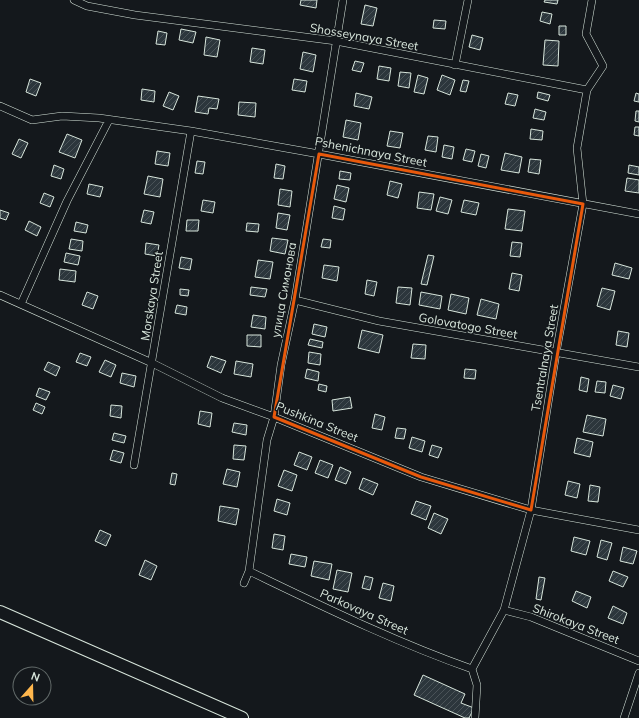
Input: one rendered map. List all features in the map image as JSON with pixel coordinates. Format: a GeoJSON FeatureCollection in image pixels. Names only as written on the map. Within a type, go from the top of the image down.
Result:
{"type":"FeatureCollection","features":[{"type":"Feature","properties":{"kind":"highway"},"geometry":{"type":"LineString","coordinates":[[0,612],[242,718]]}},
{"type":"Feature","properties":{"kind":"street","name":"Shosseynaya Street"},"geometry":{"type":"LineString","coordinates":[[74,0],[87,6],[135,15],[336,41],[587,90]]}},
{"type":"Feature","properties":{"kind":"street","name":"улица Симонова"},"geometry":{"type":"LineString","coordinates":[[244,583],[249,571],[267,440],[274,416],[281,365],[294,300],[319,154],[343,0]]}},
{"type":"Feature","properties":{"kind":"street"},"geometry":{"type":"LineString","coordinates":[[455,65],[468,0]]}},
{"type":"Feature","properties":{"kind":"street","name":"Tsentralnaya Street"},"geometry":{"type":"LineString","coordinates":[[472,669],[504,610],[531,510],[556,353],[583,204],[576,148],[587,90],[603,66],[586,34],[592,0]]}},
{"type":"Feature","properties":{"kind":"street","name":"Pshenichnaya Street"},"geometry":{"type":"LineString","coordinates":[[0,106],[32,120],[62,116],[99,118],[191,131],[639,214]]}},
{"type":"Feature","properties":{"kind":"street"},"geometry":{"type":"LineString","coordinates":[[21,304],[67,201],[109,120]]}},
{"type":"Feature","properties":{"kind":"street","name":"Morskaya Street"},"geometry":{"type":"LineString","coordinates":[[134,465],[191,131]]}},
{"type":"Feature","properties":{"kind":"street","name":"Pushkina Street"},"geometry":{"type":"LineString","coordinates":[[0,295],[152,363],[222,398],[274,416],[421,477],[531,510],[639,530]]}},
{"type":"Feature","properties":{"kind":"street","name":"Golovatogo Street"},"geometry":{"type":"LineString","coordinates":[[294,300],[379,321],[639,367]]}},
{"type":"Feature","properties":{"kind":"street","name":"Parkovaya Street"},"geometry":{"type":"LineString","coordinates":[[249,571],[366,627],[472,669]]}},
{"type":"Feature","properties":{"kind":"street","name":"Shirokaya Street"},"geometry":{"type":"LineString","coordinates":[[504,610],[531,617],[639,661]]}},
{"type":"Feature","properties":{"kind":"street"},"geometry":{"type":"LineString","coordinates":[[472,669],[477,685],[475,718]]}},
{"type":"Feature","properties":{"kind":"street"},"geometry":{"type":"LineString","coordinates":[[624,718],[639,673]]}},
{"type":"Feature","properties":{"kind":"highlighted area"},"geometry":{"type":"Polygon","coordinates":[[[319,154],[583,204],[531,510],[421,477],[274,417],[319,154]]]}},
{"type":"Feature","properties":{"kind":"building"},"geometry":{"type":"Polygon","coordinates":[[[301,0],[317,0],[316,8],[300,5],[301,0]]]}},
{"type":"Feature","properties":{"kind":"building"},"geometry":{"type":"Polygon","coordinates":[[[545,0],[558,0],[557,4],[544,2],[545,0]]]}},
{"type":"Feature","properties":{"kind":"building"},"geometry":{"type":"Polygon","coordinates":[[[365,5],[377,8],[373,26],[361,24],[365,5]]]}},
{"type":"Feature","properties":{"kind":"building"},"geometry":{"type":"Polygon","coordinates":[[[542,12],[552,14],[550,24],[540,21],[542,12]]]}},
{"type":"Feature","properties":{"kind":"building"},"geometry":{"type":"Polygon","coordinates":[[[434,20],[446,21],[445,29],[433,28],[434,20]]]}},
{"type":"Feature","properties":{"kind":"building"},"geometry":{"type":"Polygon","coordinates":[[[559,26],[566,26],[566,35],[559,35],[559,26]]]}},
{"type":"Feature","properties":{"kind":"building"},"geometry":{"type":"Polygon","coordinates":[[[181,29],[196,32],[193,43],[179,40],[181,29]]]}},
{"type":"Feature","properties":{"kind":"building"},"geometry":{"type":"Polygon","coordinates":[[[158,31],[167,33],[165,45],[156,44],[158,31]]]}},
{"type":"Feature","properties":{"kind":"building"},"geometry":{"type":"Polygon","coordinates":[[[472,35],[483,38],[480,50],[469,47],[472,35]]]}},
{"type":"Feature","properties":{"kind":"building"},"geometry":{"type":"Polygon","coordinates":[[[206,37],[220,40],[217,57],[204,55],[206,37]]]}},
{"type":"Feature","properties":{"kind":"building"},"geometry":{"type":"Polygon","coordinates":[[[545,40],[559,41],[558,66],[543,65],[545,40]]]}},
{"type":"Feature","properties":{"kind":"building"},"geometry":{"type":"Polygon","coordinates":[[[252,48],[265,50],[263,64],[250,62],[252,48]]]}},
{"type":"Feature","properties":{"kind":"building"},"geometry":{"type":"Polygon","coordinates":[[[303,52],[316,55],[313,72],[300,69],[303,52]]]}},
{"type":"Feature","properties":{"kind":"building"},"geometry":{"type":"Polygon","coordinates":[[[355,61],[364,63],[361,72],[352,70],[355,61]]]}},
{"type":"Feature","properties":{"kind":"building"},"geometry":{"type":"Polygon","coordinates":[[[379,66],[391,68],[389,81],[377,79],[379,66]]]}},
{"type":"Feature","properties":{"kind":"building"},"geometry":{"type":"Polygon","coordinates":[[[400,72],[411,73],[409,88],[398,86],[400,72]]]}},
{"type":"Feature","properties":{"kind":"building"},"geometry":{"type":"Polygon","coordinates":[[[418,75],[428,78],[424,94],[414,92],[418,75]]]}},
{"type":"Feature","properties":{"kind":"building"},"geometry":{"type":"Polygon","coordinates":[[[442,75],[455,80],[450,95],[437,90],[442,75]]]}},
{"type":"Feature","properties":{"kind":"building"},"geometry":{"type":"Polygon","coordinates":[[[30,79],[41,83],[36,96],[26,92],[30,79]]]}},
{"type":"Feature","properties":{"kind":"building"},"geometry":{"type":"Polygon","coordinates":[[[294,79],[307,81],[305,92],[292,90],[294,79]]]}},
{"type":"Feature","properties":{"kind":"building"},"geometry":{"type":"Polygon","coordinates":[[[463,80],[469,81],[466,92],[460,91],[463,80]]]}},
{"type":"Feature","properties":{"kind":"building"},"geometry":{"type":"Polygon","coordinates":[[[142,89],[155,91],[154,102],[141,100],[142,89]]]}},
{"type":"Feature","properties":{"kind":"building"},"geometry":{"type":"Polygon","coordinates":[[[169,92],[179,96],[173,110],[163,106],[169,92]]]}},
{"type":"Feature","properties":{"kind":"building"},"geometry":{"type":"Polygon","coordinates":[[[538,92],[550,95],[548,101],[537,98],[538,92]]]}},
{"type":"Feature","properties":{"kind":"building"},"geometry":{"type":"Polygon","coordinates":[[[356,93],[372,97],[369,109],[354,106],[356,93]]]}},
{"type":"Feature","properties":{"kind":"building"},"geometry":{"type":"Polygon","coordinates":[[[508,93],[518,95],[515,106],[505,104],[508,93]]]}},
{"type":"Feature","properties":{"kind":"building"},"geometry":{"type":"Polygon","coordinates":[[[636,93],[639,94],[639,102],[634,101],[636,93]]]}},
{"type":"Feature","properties":{"kind":"building"},"geometry":{"type":"Polygon","coordinates":[[[198,96],[219,99],[217,109],[209,108],[208,114],[195,112],[198,96]]]}},
{"type":"Feature","properties":{"kind":"building"},"geometry":{"type":"Polygon","coordinates":[[[239,102],[256,103],[255,117],[238,115],[239,102]]]}},
{"type":"Feature","properties":{"kind":"building"},"geometry":{"type":"Polygon","coordinates":[[[535,109],[546,112],[544,120],[533,118],[535,109]]]}},
{"type":"Feature","properties":{"kind":"building"},"geometry":{"type":"Polygon","coordinates":[[[636,111],[639,111],[639,122],[635,121],[636,111]]]}},
{"type":"Feature","properties":{"kind":"building"},"geometry":{"type":"Polygon","coordinates":[[[346,120],[361,123],[358,140],[343,137],[346,120]]]}},
{"type":"Feature","properties":{"kind":"building"},"geometry":{"type":"Polygon","coordinates":[[[635,127],[639,127],[639,136],[634,135],[635,127]]]}},
{"type":"Feature","properties":{"kind":"building"},"geometry":{"type":"Polygon","coordinates":[[[531,129],[543,131],[542,140],[530,139],[531,129]]]}},
{"type":"Feature","properties":{"kind":"building"},"geometry":{"type":"Polygon","coordinates":[[[390,131],[403,133],[400,148],[387,146],[390,131]]]}},
{"type":"Feature","properties":{"kind":"building"},"geometry":{"type":"Polygon","coordinates":[[[67,134],[82,140],[75,158],[59,152],[67,134]]]}},
{"type":"Feature","properties":{"kind":"building"},"geometry":{"type":"Polygon","coordinates":[[[428,136],[438,137],[436,152],[425,150],[428,136]]]}},
{"type":"Feature","properties":{"kind":"building"},"geometry":{"type":"Polygon","coordinates":[[[19,139],[28,143],[21,158],[12,154],[19,139]]]}},
{"type":"Feature","properties":{"kind":"building"},"geometry":{"type":"Polygon","coordinates":[[[444,145],[454,147],[452,159],[442,157],[444,145]]]}},
{"type":"Feature","properties":{"kind":"building"},"geometry":{"type":"Polygon","coordinates":[[[466,149],[475,151],[472,162],[463,160],[466,149]]]}},
{"type":"Feature","properties":{"kind":"building"},"geometry":{"type":"Polygon","coordinates":[[[157,151],[170,153],[168,166],[155,164],[157,151]]]}},
{"type":"Feature","properties":{"kind":"building"},"geometry":{"type":"Polygon","coordinates":[[[505,153],[522,157],[519,173],[501,170],[505,153]]]}},
{"type":"Feature","properties":{"kind":"building"},"geometry":{"type":"Polygon","coordinates":[[[481,154],[489,156],[486,168],[478,166],[481,154]]]}},
{"type":"Feature","properties":{"kind":"building"},"geometry":{"type":"Polygon","coordinates":[[[530,159],[541,160],[539,174],[528,172],[530,159]]]}},
{"type":"Feature","properties":{"kind":"building"},"geometry":{"type":"Polygon","coordinates":[[[197,161],[205,162],[203,174],[195,173],[197,161]]]}},
{"type":"Feature","properties":{"kind":"building"},"geometry":{"type":"Polygon","coordinates":[[[276,164],[285,166],[283,179],[274,178],[276,164]]]}},
{"type":"Feature","properties":{"kind":"building"},"geometry":{"type":"Polygon","coordinates":[[[54,165],[64,169],[61,179],[51,176],[54,165]]]}},
{"type":"Feature","properties":{"kind":"building"},"geometry":{"type":"Polygon","coordinates":[[[629,165],[639,167],[639,175],[628,173],[629,165]]]}},
{"type":"Feature","properties":{"kind":"building"},"geometry":{"type":"Polygon","coordinates":[[[340,171],[351,173],[350,180],[339,179],[340,171]]]}},
{"type":"Feature","properties":{"kind":"building"},"geometry":{"type":"Polygon","coordinates":[[[148,176],[163,179],[160,197],[144,194],[148,176]]]}},
{"type":"Feature","properties":{"kind":"building"},"geometry":{"type":"Polygon","coordinates":[[[627,178],[639,180],[639,193],[625,191],[627,178]]]}},
{"type":"Feature","properties":{"kind":"building"},"geometry":{"type":"Polygon","coordinates":[[[390,181],[402,184],[398,198],[387,195],[390,181]]]}},
{"type":"Feature","properties":{"kind":"building"},"geometry":{"type":"Polygon","coordinates":[[[89,184],[103,187],[100,197],[87,194],[89,184]]]}},
{"type":"Feature","properties":{"kind":"building"},"geometry":{"type":"Polygon","coordinates":[[[337,185],[349,188],[346,202],[334,199],[337,185]]]}},
{"type":"Feature","properties":{"kind":"building"},"geometry":{"type":"Polygon","coordinates":[[[280,189],[292,191],[290,207],[278,205],[280,189]]]}},
{"type":"Feature","properties":{"kind":"building"},"geometry":{"type":"Polygon","coordinates":[[[419,192],[434,194],[431,210],[417,208],[419,192]]]}},
{"type":"Feature","properties":{"kind":"building"},"geometry":{"type":"Polygon","coordinates":[[[44,193],[54,197],[50,207],[40,203],[44,193]]]}},
{"type":"Feature","properties":{"kind":"building"},"geometry":{"type":"Polygon","coordinates":[[[440,197],[452,200],[448,214],[436,211],[440,197]]]}},
{"type":"Feature","properties":{"kind":"building"},"geometry":{"type":"Polygon","coordinates":[[[203,200],[215,202],[213,213],[201,211],[203,200]]]}},
{"type":"Feature","properties":{"kind":"building"},"geometry":{"type":"Polygon","coordinates":[[[464,200],[479,203],[476,215],[461,212],[464,200]]]}},
{"type":"Feature","properties":{"kind":"building"},"geometry":{"type":"Polygon","coordinates":[[[334,206],[345,209],[343,220],[332,218],[334,206]]]}},
{"type":"Feature","properties":{"kind":"building"},"geometry":{"type":"Polygon","coordinates":[[[508,209],[525,211],[522,231],[505,229],[508,209]]]}},
{"type":"Feature","properties":{"kind":"building"},"geometry":{"type":"Polygon","coordinates":[[[0,210],[9,213],[6,220],[0,218],[0,210]]]}},
{"type":"Feature","properties":{"kind":"building"},"geometry":{"type":"Polygon","coordinates":[[[144,210],[154,212],[151,224],[141,222],[144,210]]]}},
{"type":"Feature","properties":{"kind":"building"},"geometry":{"type":"Polygon","coordinates":[[[278,213],[290,215],[287,230],[276,228],[278,213]]]}},
{"type":"Feature","properties":{"kind":"building"},"geometry":{"type":"Polygon","coordinates":[[[187,220],[199,220],[198,231],[186,231],[187,220]]]}},
{"type":"Feature","properties":{"kind":"building"},"geometry":{"type":"Polygon","coordinates":[[[29,221],[41,227],[37,236],[25,230],[29,221]]]}},
{"type":"Feature","properties":{"kind":"building"},"geometry":{"type":"Polygon","coordinates":[[[76,222],[88,225],[86,233],[74,231],[76,222]]]}},
{"type":"Feature","properties":{"kind":"building"},"geometry":{"type":"Polygon","coordinates":[[[247,223],[259,224],[258,232],[246,231],[247,223]]]}},
{"type":"Feature","properties":{"kind":"building"},"geometry":{"type":"Polygon","coordinates":[[[272,238],[288,240],[285,254],[270,251],[272,238]]]}},
{"type":"Feature","properties":{"kind":"building"},"geometry":{"type":"Polygon","coordinates":[[[71,239],[83,241],[82,251],[69,249],[71,239]]]}},
{"type":"Feature","properties":{"kind":"building"},"geometry":{"type":"Polygon","coordinates":[[[323,239],[331,240],[330,248],[321,247],[323,239]]]}},
{"type":"Feature","properties":{"kind":"building"},"geometry":{"type":"Polygon","coordinates":[[[512,242],[522,243],[520,257],[510,256],[512,242]]]}},
{"type":"Feature","properties":{"kind":"building"},"geometry":{"type":"Polygon","coordinates":[[[146,243],[159,245],[157,256],[145,254],[146,243]]]}},
{"type":"Feature","properties":{"kind":"building"},"geometry":{"type":"Polygon","coordinates":[[[66,253],[80,256],[78,265],[64,262],[66,253]]]}},
{"type":"Feature","properties":{"kind":"building"},"geometry":{"type":"Polygon","coordinates":[[[428,255],[434,256],[427,285],[421,284],[428,255]]]}},
{"type":"Feature","properties":{"kind":"building"},"geometry":{"type":"Polygon","coordinates":[[[181,257],[192,259],[190,270],[179,268],[181,257]]]}},
{"type":"Feature","properties":{"kind":"building"},"geometry":{"type":"Polygon","coordinates":[[[258,260],[273,262],[270,279],[255,277],[258,260]]]}},
{"type":"Feature","properties":{"kind":"building"},"geometry":{"type":"Polygon","coordinates":[[[615,263],[632,268],[629,279],[612,275],[615,263]]]}},
{"type":"Feature","properties":{"kind":"building"},"geometry":{"type":"Polygon","coordinates":[[[324,265],[339,267],[337,281],[322,278],[324,265]]]}},
{"type":"Feature","properties":{"kind":"building"},"geometry":{"type":"Polygon","coordinates":[[[60,269],[76,271],[75,282],[59,280],[60,269]]]}},
{"type":"Feature","properties":{"kind":"building"},"geometry":{"type":"Polygon","coordinates":[[[512,273],[522,275],[519,291],[509,289],[512,273]]]}},
{"type":"Feature","properties":{"kind":"building"},"geometry":{"type":"Polygon","coordinates":[[[367,280],[377,282],[374,296],[365,294],[367,280]]]}},
{"type":"Feature","properties":{"kind":"building"},"geometry":{"type":"Polygon","coordinates":[[[251,287],[267,289],[265,297],[250,295],[251,287]]]}},
{"type":"Feature","properties":{"kind":"building"},"geometry":{"type":"Polygon","coordinates":[[[398,287],[412,288],[410,305],[396,303],[398,287]]]}},
{"type":"Feature","properties":{"kind":"building"},"geometry":{"type":"Polygon","coordinates":[[[602,288],[615,291],[610,310],[597,306],[602,288]]]}},
{"type":"Feature","properties":{"kind":"building"},"geometry":{"type":"Polygon","coordinates":[[[180,289],[189,290],[188,296],[180,295],[180,289]]]}},
{"type":"Feature","properties":{"kind":"building"},"geometry":{"type":"Polygon","coordinates":[[[87,292],[98,296],[93,309],[82,305],[87,292]]]}},
{"type":"Feature","properties":{"kind":"building"},"geometry":{"type":"Polygon","coordinates":[[[421,292],[442,296],[440,309],[419,305],[421,292]]]}},
{"type":"Feature","properties":{"kind":"building"},"geometry":{"type":"Polygon","coordinates":[[[451,294],[469,298],[466,314],[448,310],[451,294]]]}},
{"type":"Feature","properties":{"kind":"building"},"geometry":{"type":"Polygon","coordinates":[[[481,299],[499,304],[496,319],[477,315],[481,299]]]}},
{"type":"Feature","properties":{"kind":"building"},"geometry":{"type":"Polygon","coordinates":[[[177,305],[187,307],[186,315],[175,313],[177,305]]]}},
{"type":"Feature","properties":{"kind":"building"},"geometry":{"type":"Polygon","coordinates":[[[253,315],[266,317],[265,329],[251,327],[253,315]]]}},
{"type":"Feature","properties":{"kind":"building"},"geometry":{"type":"Polygon","coordinates":[[[314,324],[327,327],[325,337],[312,334],[314,324]]]}},
{"type":"Feature","properties":{"kind":"building"},"geometry":{"type":"Polygon","coordinates":[[[362,330],[383,335],[379,353],[358,348],[362,330]]]}},
{"type":"Feature","properties":{"kind":"building"},"geometry":{"type":"Polygon","coordinates":[[[618,331],[629,333],[627,347],[616,345],[618,331]]]}},
{"type":"Feature","properties":{"kind":"building"},"geometry":{"type":"Polygon","coordinates":[[[247,335],[261,335],[261,347],[247,346],[247,335]]]}},
{"type":"Feature","properties":{"kind":"building"},"geometry":{"type":"Polygon","coordinates":[[[310,339],[323,342],[322,348],[308,345],[310,339]]]}},
{"type":"Feature","properties":{"kind":"building"},"geometry":{"type":"Polygon","coordinates":[[[413,344],[426,345],[425,359],[411,358],[413,344]]]}},
{"type":"Feature","properties":{"kind":"building"},"geometry":{"type":"Polygon","coordinates":[[[309,352],[321,354],[320,365],[308,363],[309,352]]]}},
{"type":"Feature","properties":{"kind":"building"},"geometry":{"type":"Polygon","coordinates":[[[80,353],[91,357],[87,366],[76,362],[80,353]]]}},
{"type":"Feature","properties":{"kind":"building"},"geometry":{"type":"Polygon","coordinates":[[[211,356],[226,361],[221,373],[207,367],[211,356]]]}},
{"type":"Feature","properties":{"kind":"building"},"geometry":{"type":"Polygon","coordinates":[[[105,360],[116,365],[111,377],[99,372],[105,360]]]}},
{"type":"Feature","properties":{"kind":"building"},"geometry":{"type":"Polygon","coordinates":[[[236,361],[253,364],[251,377],[234,374],[236,361]]]}},
{"type":"Feature","properties":{"kind":"building"},"geometry":{"type":"Polygon","coordinates":[[[48,362],[60,367],[56,376],[44,370],[48,362]]]}},
{"type":"Feature","properties":{"kind":"building"},"geometry":{"type":"Polygon","coordinates":[[[307,369],[319,372],[318,381],[305,378],[307,369]]]}},
{"type":"Feature","properties":{"kind":"building"},"geometry":{"type":"Polygon","coordinates":[[[465,369],[476,370],[475,379],[464,378],[465,369]]]}},
{"type":"Feature","properties":{"kind":"building"},"geometry":{"type":"Polygon","coordinates":[[[122,373],[136,376],[134,387],[120,383],[122,373]]]}},
{"type":"Feature","properties":{"kind":"building"},"geometry":{"type":"Polygon","coordinates":[[[581,377],[589,379],[587,392],[579,390],[581,377]]]}},
{"type":"Feature","properties":{"kind":"building"},"geometry":{"type":"Polygon","coordinates":[[[597,381],[606,382],[605,393],[595,392],[597,381]]]}},
{"type":"Feature","properties":{"kind":"building"},"geometry":{"type":"Polygon","coordinates":[[[319,384],[327,386],[326,392],[318,390],[319,384]]]}},
{"type":"Feature","properties":{"kind":"building"},"geometry":{"type":"Polygon","coordinates":[[[613,385],[624,388],[621,399],[610,396],[613,385]]]}},
{"type":"Feature","properties":{"kind":"building"},"geometry":{"type":"Polygon","coordinates":[[[39,388],[50,392],[46,400],[36,396],[39,388]]]}},
{"type":"Feature","properties":{"kind":"building"},"geometry":{"type":"Polygon","coordinates":[[[350,397],[352,408],[333,411],[332,400],[350,397]]]}},
{"type":"Feature","properties":{"kind":"building"},"geometry":{"type":"Polygon","coordinates":[[[36,403],[45,407],[42,414],[33,410],[36,403]]]}},
{"type":"Feature","properties":{"kind":"building"},"geometry":{"type":"Polygon","coordinates":[[[111,405],[122,406],[121,418],[110,416],[111,405]]]}},
{"type":"Feature","properties":{"kind":"building"},"geometry":{"type":"Polygon","coordinates":[[[200,411],[212,413],[210,427],[198,424],[200,411]]]}},
{"type":"Feature","properties":{"kind":"building"},"geometry":{"type":"Polygon","coordinates":[[[375,414],[385,417],[382,430],[372,428],[375,414]]]}},
{"type":"Feature","properties":{"kind":"building"},"geometry":{"type":"Polygon","coordinates":[[[587,415],[606,419],[603,436],[583,432],[587,415]]]}},
{"type":"Feature","properties":{"kind":"building"},"geometry":{"type":"Polygon","coordinates":[[[234,423],[247,425],[246,435],[232,432],[234,423]]]}},
{"type":"Feature","properties":{"kind":"building"},"geometry":{"type":"Polygon","coordinates":[[[397,428],[406,429],[404,439],[395,438],[397,428]]]}},
{"type":"Feature","properties":{"kind":"building"},"geometry":{"type":"Polygon","coordinates":[[[114,433],[126,436],[124,443],[112,440],[114,433]]]}},
{"type":"Feature","properties":{"kind":"building"},"geometry":{"type":"Polygon","coordinates":[[[412,437],[425,441],[422,452],[409,448],[412,437]]]}},
{"type":"Feature","properties":{"kind":"building"},"geometry":{"type":"Polygon","coordinates":[[[577,438],[593,442],[590,457],[574,453],[577,438]]]}},
{"type":"Feature","properties":{"kind":"building"},"geometry":{"type":"Polygon","coordinates":[[[234,445],[246,446],[244,460],[233,459],[234,445]]]}},
{"type":"Feature","properties":{"kind":"building"},"geometry":{"type":"Polygon","coordinates":[[[432,445],[442,448],[438,458],[429,455],[432,445]]]}},
{"type":"Feature","properties":{"kind":"building"},"geometry":{"type":"Polygon","coordinates":[[[113,450],[124,453],[121,463],[110,460],[113,450]]]}},
{"type":"Feature","properties":{"kind":"building"},"geometry":{"type":"Polygon","coordinates":[[[299,452],[312,457],[307,470],[294,465],[299,452]]]}},
{"type":"Feature","properties":{"kind":"building"},"geometry":{"type":"Polygon","coordinates":[[[320,460],[333,465],[328,478],[315,473],[320,460]]]}},
{"type":"Feature","properties":{"kind":"building"},"geometry":{"type":"Polygon","coordinates":[[[340,467],[351,472],[346,484],[335,480],[340,467]]]}},
{"type":"Feature","properties":{"kind":"building"},"geometry":{"type":"Polygon","coordinates":[[[227,469],[240,472],[237,487],[223,484],[227,469]]]}},
{"type":"Feature","properties":{"kind":"building"},"geometry":{"type":"Polygon","coordinates":[[[284,470],[297,475],[292,491],[278,486],[284,470]]]}},
{"type":"Feature","properties":{"kind":"building"},"geometry":{"type":"Polygon","coordinates":[[[172,473],[177,474],[175,485],[170,484],[172,473]]]}},
{"type":"Feature","properties":{"kind":"building"},"geometry":{"type":"Polygon","coordinates":[[[363,478],[378,484],[373,495],[359,489],[363,478]]]}},
{"type":"Feature","properties":{"kind":"building"},"geometry":{"type":"Polygon","coordinates":[[[568,481],[580,484],[577,498],[565,495],[568,481]]]}},
{"type":"Feature","properties":{"kind":"building"},"geometry":{"type":"Polygon","coordinates":[[[590,485],[600,487],[598,502],[588,501],[590,485]]]}},
{"type":"Feature","properties":{"kind":"building"},"geometry":{"type":"Polygon","coordinates":[[[277,499],[290,503],[287,515],[274,511],[277,499]]]}},
{"type":"Feature","properties":{"kind":"building"},"geometry":{"type":"Polygon","coordinates":[[[416,501],[431,506],[426,520],[411,514],[416,501]]]}},
{"type":"Feature","properties":{"kind":"building"},"geometry":{"type":"Polygon","coordinates":[[[220,506],[239,509],[236,525],[218,521],[220,506]]]}},
{"type":"Feature","properties":{"kind":"building"},"geometry":{"type":"Polygon","coordinates":[[[434,513],[448,519],[441,534],[428,528],[434,513]]]}},
{"type":"Feature","properties":{"kind":"building"},"geometry":{"type":"Polygon","coordinates":[[[100,530],[111,535],[106,546],[95,541],[100,530]]]}},
{"type":"Feature","properties":{"kind":"building"},"geometry":{"type":"Polygon","coordinates":[[[274,534],[285,536],[283,550],[272,548],[274,534]]]}},
{"type":"Feature","properties":{"kind":"building"},"geometry":{"type":"Polygon","coordinates":[[[574,537],[590,541],[586,555],[571,551],[574,537]]]}},
{"type":"Feature","properties":{"kind":"building"},"geometry":{"type":"Polygon","coordinates":[[[601,540],[612,543],[607,560],[597,557],[601,540]]]}},
{"type":"Feature","properties":{"kind":"building"},"geometry":{"type":"Polygon","coordinates":[[[623,547],[637,551],[633,564],[620,561],[623,547]]]}},
{"type":"Feature","properties":{"kind":"building"},"geometry":{"type":"Polygon","coordinates":[[[291,554],[307,557],[305,567],[289,564],[291,554]]]}},
{"type":"Feature","properties":{"kind":"building"},"geometry":{"type":"Polygon","coordinates":[[[145,560],[157,566],[151,580],[139,575],[145,560]]]}},
{"type":"Feature","properties":{"kind":"building"},"geometry":{"type":"Polygon","coordinates":[[[314,561],[332,564],[329,580],[311,576],[314,561]]]}},
{"type":"Feature","properties":{"kind":"building"},"geometry":{"type":"Polygon","coordinates":[[[337,570],[352,573],[348,592],[333,589],[337,570]]]}},
{"type":"Feature","properties":{"kind":"building"},"geometry":{"type":"Polygon","coordinates":[[[613,571],[628,577],[623,587],[609,581],[613,571]]]}},
{"type":"Feature","properties":{"kind":"building"},"geometry":{"type":"Polygon","coordinates":[[[365,576],[373,578],[370,590],[362,588],[365,576]]]}},
{"type":"Feature","properties":{"kind":"building"},"geometry":{"type":"Polygon","coordinates":[[[539,577],[545,578],[541,600],[536,599],[539,577]]]}},
{"type":"Feature","properties":{"kind":"building"},"geometry":{"type":"Polygon","coordinates":[[[383,583],[394,586],[391,601],[379,598],[383,583]]]}},
{"type":"Feature","properties":{"kind":"building"},"geometry":{"type":"Polygon","coordinates":[[[576,591],[591,597],[587,608],[572,601],[576,591]]]}},
{"type":"Feature","properties":{"kind":"building"},"geometry":{"type":"Polygon","coordinates":[[[613,606],[627,613],[623,624],[608,618],[613,606]]]}},
{"type":"Feature","properties":{"kind":"building"},"geometry":{"type":"Polygon","coordinates":[[[423,675],[465,694],[461,703],[474,708],[469,718],[465,718],[414,695],[423,675]]]}}]}
